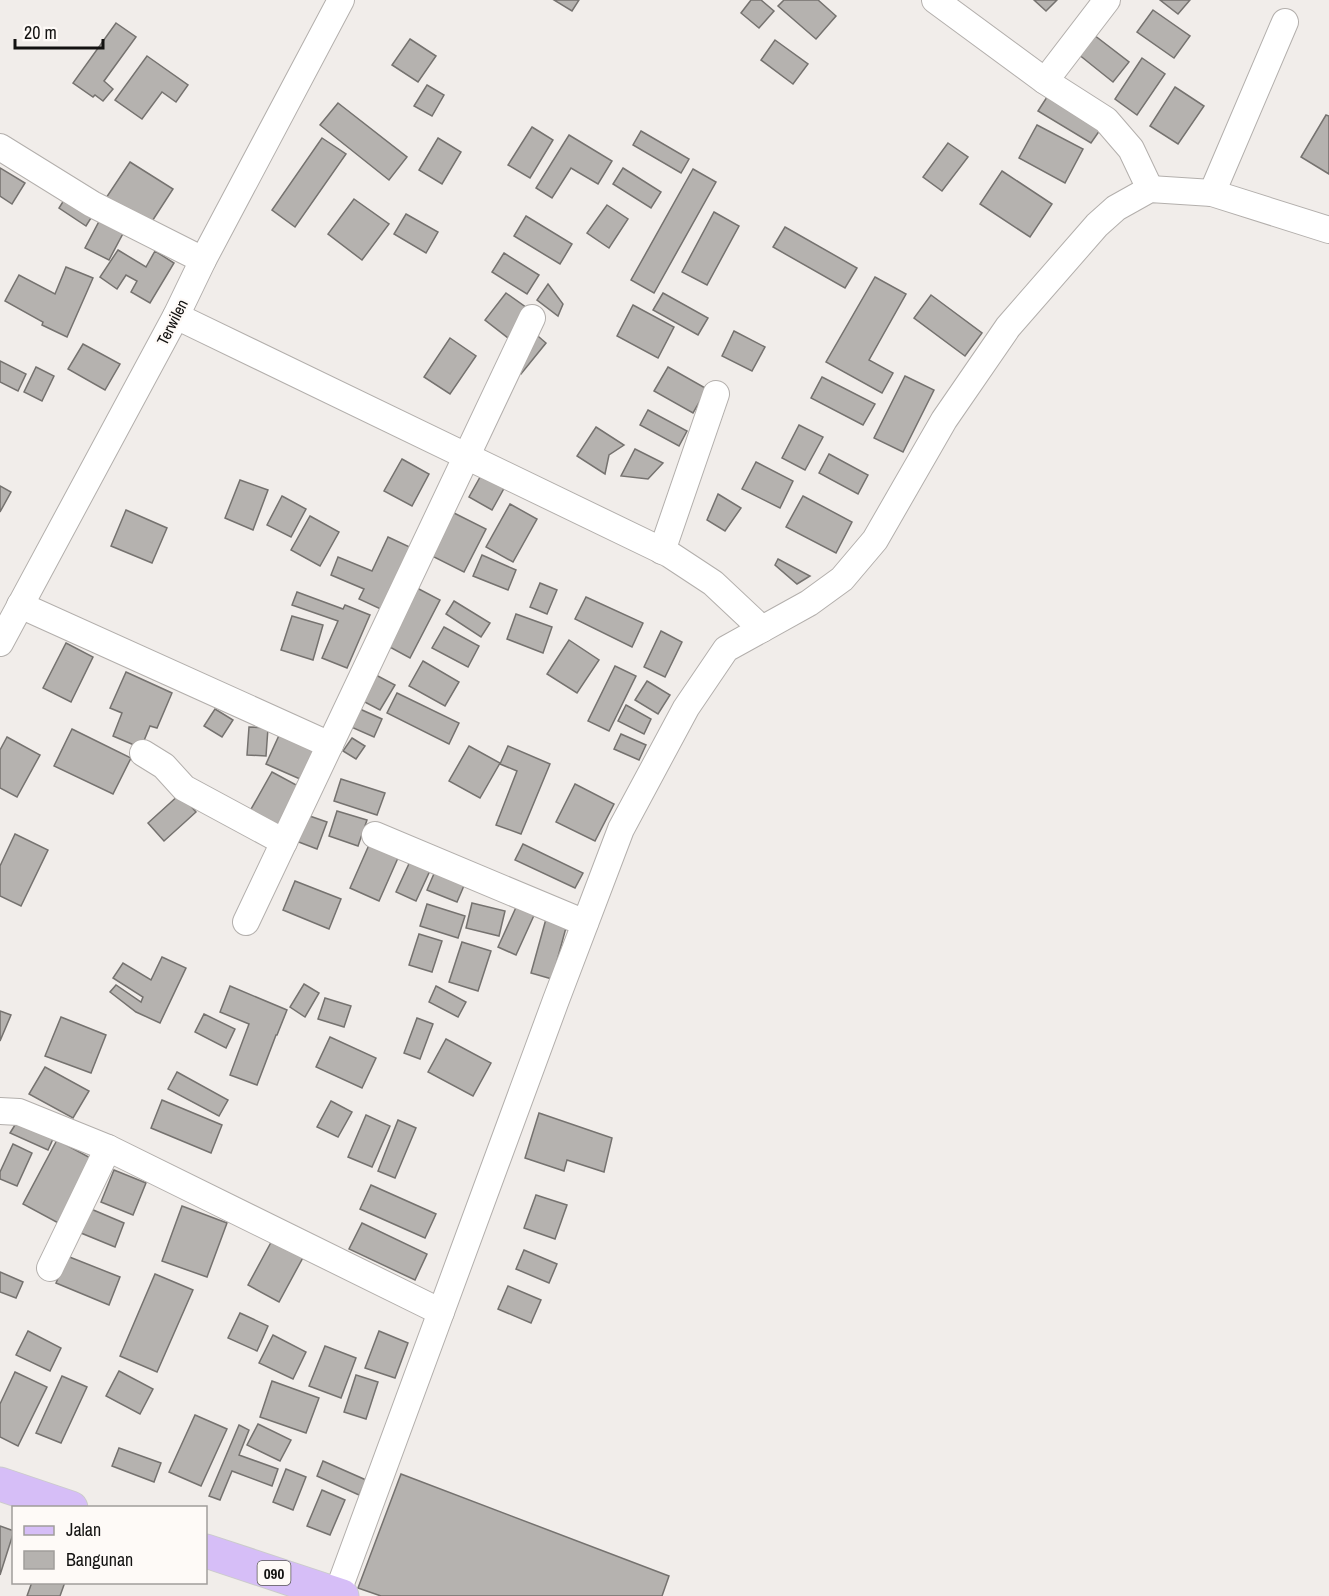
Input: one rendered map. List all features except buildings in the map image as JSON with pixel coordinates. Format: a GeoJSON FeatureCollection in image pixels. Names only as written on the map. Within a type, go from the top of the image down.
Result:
{"type":"FeatureCollection","features":[{"type":"Feature","properties":{"kind":"main road"},"geometry":{"type":"LineString","coordinates":[[0,1485],[65,1506]]}},
{"type":"Feature","properties":{"kind":"main road","name":"090"},"geometry":{"type":"LineString","coordinates":[[207,1551],[339,1595]]}},
{"type":"Feature","properties":{"kind":"street","name":"Terwilen"},"geometry":{"type":"LineString","coordinates":[[0,643],[176,315],[341,0]]}},
{"type":"Feature","properties":{"kind":"street"},"geometry":{"type":"LineString","coordinates":[[935,0],[1045,81],[1106,120],[1118,131],[1136,159],[1150,189]]}},
{"type":"Feature","properties":{"kind":"street"},"geometry":{"type":"LineString","coordinates":[[1045,81],[1107,0]]}},
{"type":"Feature","properties":{"kind":"street"},"geometry":{"type":"LineString","coordinates":[[1212,193],[1285,22]]}},
{"type":"Feature","properties":{"kind":"street"},"geometry":{"type":"LineString","coordinates":[[0,147],[92,204],[203,260]]}},
{"type":"Feature","properties":{"kind":"street"},"geometry":{"type":"LineString","coordinates":[[339,1595],[441,1312],[621,829],[686,708],[726,649],[809,603],[842,579],[875,540],[944,420],[1008,327],[1097,225],[1116,207],[1150,189],[1212,193],[1329,230]]}},
{"type":"Feature","properties":{"kind":"street"},"geometry":{"type":"LineString","coordinates":[[176,315],[662,550],[713,583],[762,629]]}},
{"type":"Feature","properties":{"kind":"street"},"geometry":{"type":"LineString","coordinates":[[246,922],[532,318]]}},
{"type":"Feature","properties":{"kind":"street"},"geometry":{"type":"LineString","coordinates":[[662,550],[716,394]]}},
{"type":"Feature","properties":{"kind":"street"},"geometry":{"type":"LineString","coordinates":[[20,605],[330,745]]}},
{"type":"Feature","properties":{"kind":"street"},"geometry":{"type":"LineString","coordinates":[[143,753],[164,766],[184,788],[284,842]]}},
{"type":"Feature","properties":{"kind":"street"},"geometry":{"type":"LineString","coordinates":[[375,836],[585,923]]}},
{"type":"Feature","properties":{"kind":"street"},"geometry":{"type":"LineString","coordinates":[[0,1111],[19,1112],[108,1148],[441,1312]]}},
{"type":"Feature","properties":{"kind":"street"},"geometry":{"type":"LineString","coordinates":[[50,1268],[108,1148]]}}]}
